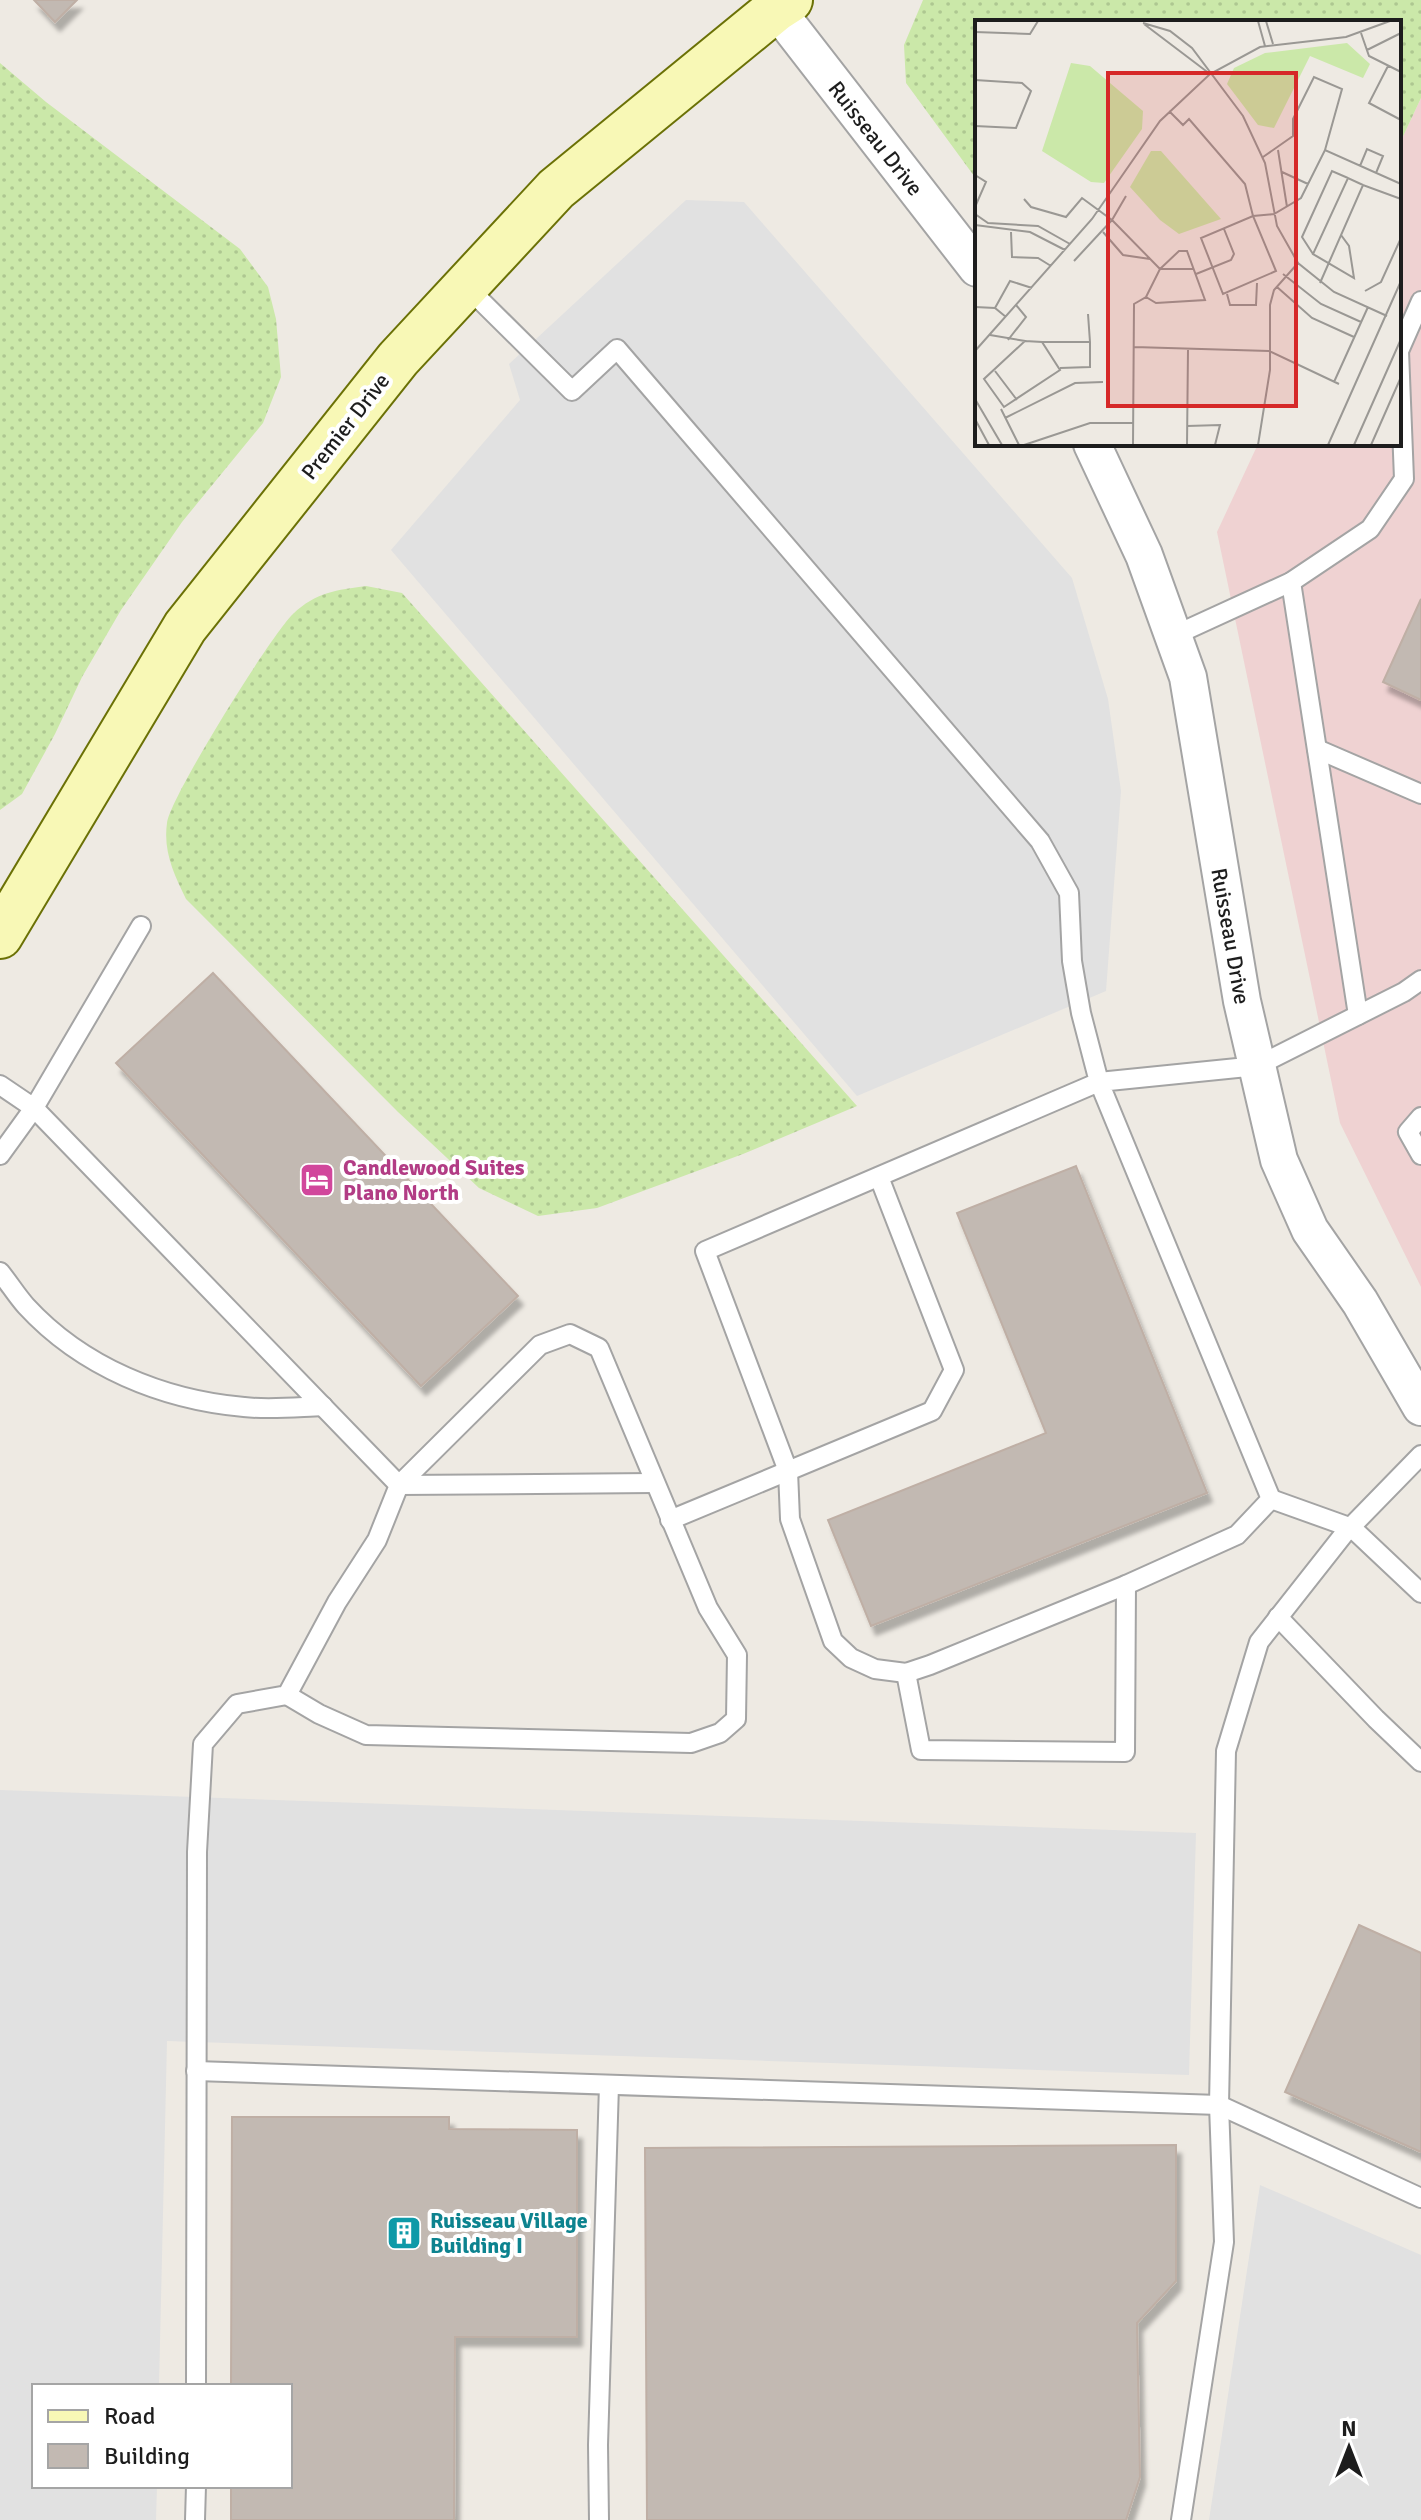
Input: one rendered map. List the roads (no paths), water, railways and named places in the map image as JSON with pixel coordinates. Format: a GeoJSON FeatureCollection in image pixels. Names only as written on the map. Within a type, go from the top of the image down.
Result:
{"type":"FeatureCollection","features":[{"type":"Feature","properties":{"kind":"street","name":"Ruisseau Drive"},"geometry":{"type":"LineString","coordinates":[[774,2],[975,265]]}},
{"type":"Feature","properties":{"kind":"street","name":"Premier Drive"},"geometry":{"type":"LineString","coordinates":[[0,936],[185,627],[398,359],[556,189],[774,2]]}},
{"type":"Feature","properties":{"kind":"street","name":"Ruisseau Drive"},"geometry":{"type":"LineString","coordinates":[[1093,446],[1144,555],[1188,677],[1242,1001],[1279,1160],[1310,1230],[1360,1302],[1421,1407]]}},
{"type":"Feature","properties":{"kind":"lane"},"geometry":{"type":"LineString","coordinates":[[466,286],[572,391],[617,349],[1040,841],[1069,893],[1072,961],[1099,1082],[1271,1499],[1352,1528],[1421,1593]]}},
{"type":"Feature","properties":{"kind":"lane"},"geometry":{"type":"LineString","coordinates":[[1401,346],[1421,301]]}},
{"type":"Feature","properties":{"kind":"lane"},"geometry":{"type":"LineString","coordinates":[[1173,636],[1291,582],[1370,529],[1404,479],[1401,402]]}},
{"type":"Feature","properties":{"kind":"lane"},"geometry":{"type":"LineString","coordinates":[[1291,582],[1358,1015]]}},
{"type":"Feature","properties":{"kind":"lane"},"geometry":{"type":"LineString","coordinates":[[1317,749],[1421,794]]}},
{"type":"Feature","properties":{"kind":"lane"},"geometry":{"type":"LineString","coordinates":[[0,1155],[34,1108],[141,926]]}},
{"type":"Feature","properties":{"kind":"lane"},"geometry":{"type":"LineString","coordinates":[[1271,1499],[1237,1535],[1126,1585],[906,1673],[875,1669],[851,1658],[833,1641],[790,1519],[788,1471],[705,1251],[1099,1082],[1257,1066],[1404,992],[1421,980]]}},
{"type":"Feature","properties":{"kind":"lane"},"geometry":{"type":"LineString","coordinates":[[0,1085],[34,1108],[399,1485],[654,1483]]}},
{"type":"Feature","properties":{"kind":"lane"},"geometry":{"type":"LineString","coordinates":[[1421,1117],[1408,1132],[1421,1155]]}},
{"type":"Feature","properties":{"kind":"lane"},"geometry":{"type":"LineString","coordinates":[[670,1520],[932,1411],[954,1370],[879,1177]]}},
{"type":"Feature","properties":{"kind":"lane"},"geometry":{"type":"LineString","coordinates":[[0,1272],[27,1307],[65,1340],[114,1373],[166,1393],[245,1408],[323,1406]]}},
{"type":"Feature","properties":{"kind":"lane"},"geometry":{"type":"LineString","coordinates":[[196,2384],[197,1852],[203,1744],[237,1704],[287,1695],[319,1714],[366,1735],[691,1743],[720,1733],[736,1719],[737,1655],[708,1608],[599,1348],[570,1334],[540,1345],[399,1485],[377,1540],[337,1602],[287,1695]]}},
{"type":"Feature","properties":{"kind":"lane"},"geometry":{"type":"LineString","coordinates":[[1181,2520],[1224,2242],[1219,2105],[1226,1751],[1259,1642],[1344,1534],[1421,1455]]}},
{"type":"Feature","properties":{"kind":"lane"},"geometry":{"type":"LineString","coordinates":[[906,1673],[921,1750],[1125,1752],[1126,1585]]}},
{"type":"Feature","properties":{"kind":"lane"},"geometry":{"type":"LineString","coordinates":[[1278,1617],[1421,1762]]}},
{"type":"Feature","properties":{"kind":"lane"},"geometry":{"type":"LineString","coordinates":[[196,2071],[1219,2105],[1421,2198]]}},
{"type":"Feature","properties":{"kind":"lane"},"geometry":{"type":"LineString","coordinates":[[599,2520],[598,2445],[609,2085]]}},
{"type":"Feature","properties":{"kind":"lane"},"geometry":{"type":"LineString","coordinates":[[195,2520],[196,2488]]}},
{"type":"Feature","properties":{"kind":"place","name":"Candlewood Suites Plano North"},"geometry":{"type":"Point","coordinates":[317,1180]}},
{"type":"Feature","properties":{"kind":"place","name":"Ruisseau Village Building I"},"geometry":{"type":"Point","coordinates":[404,2233]}}]}
